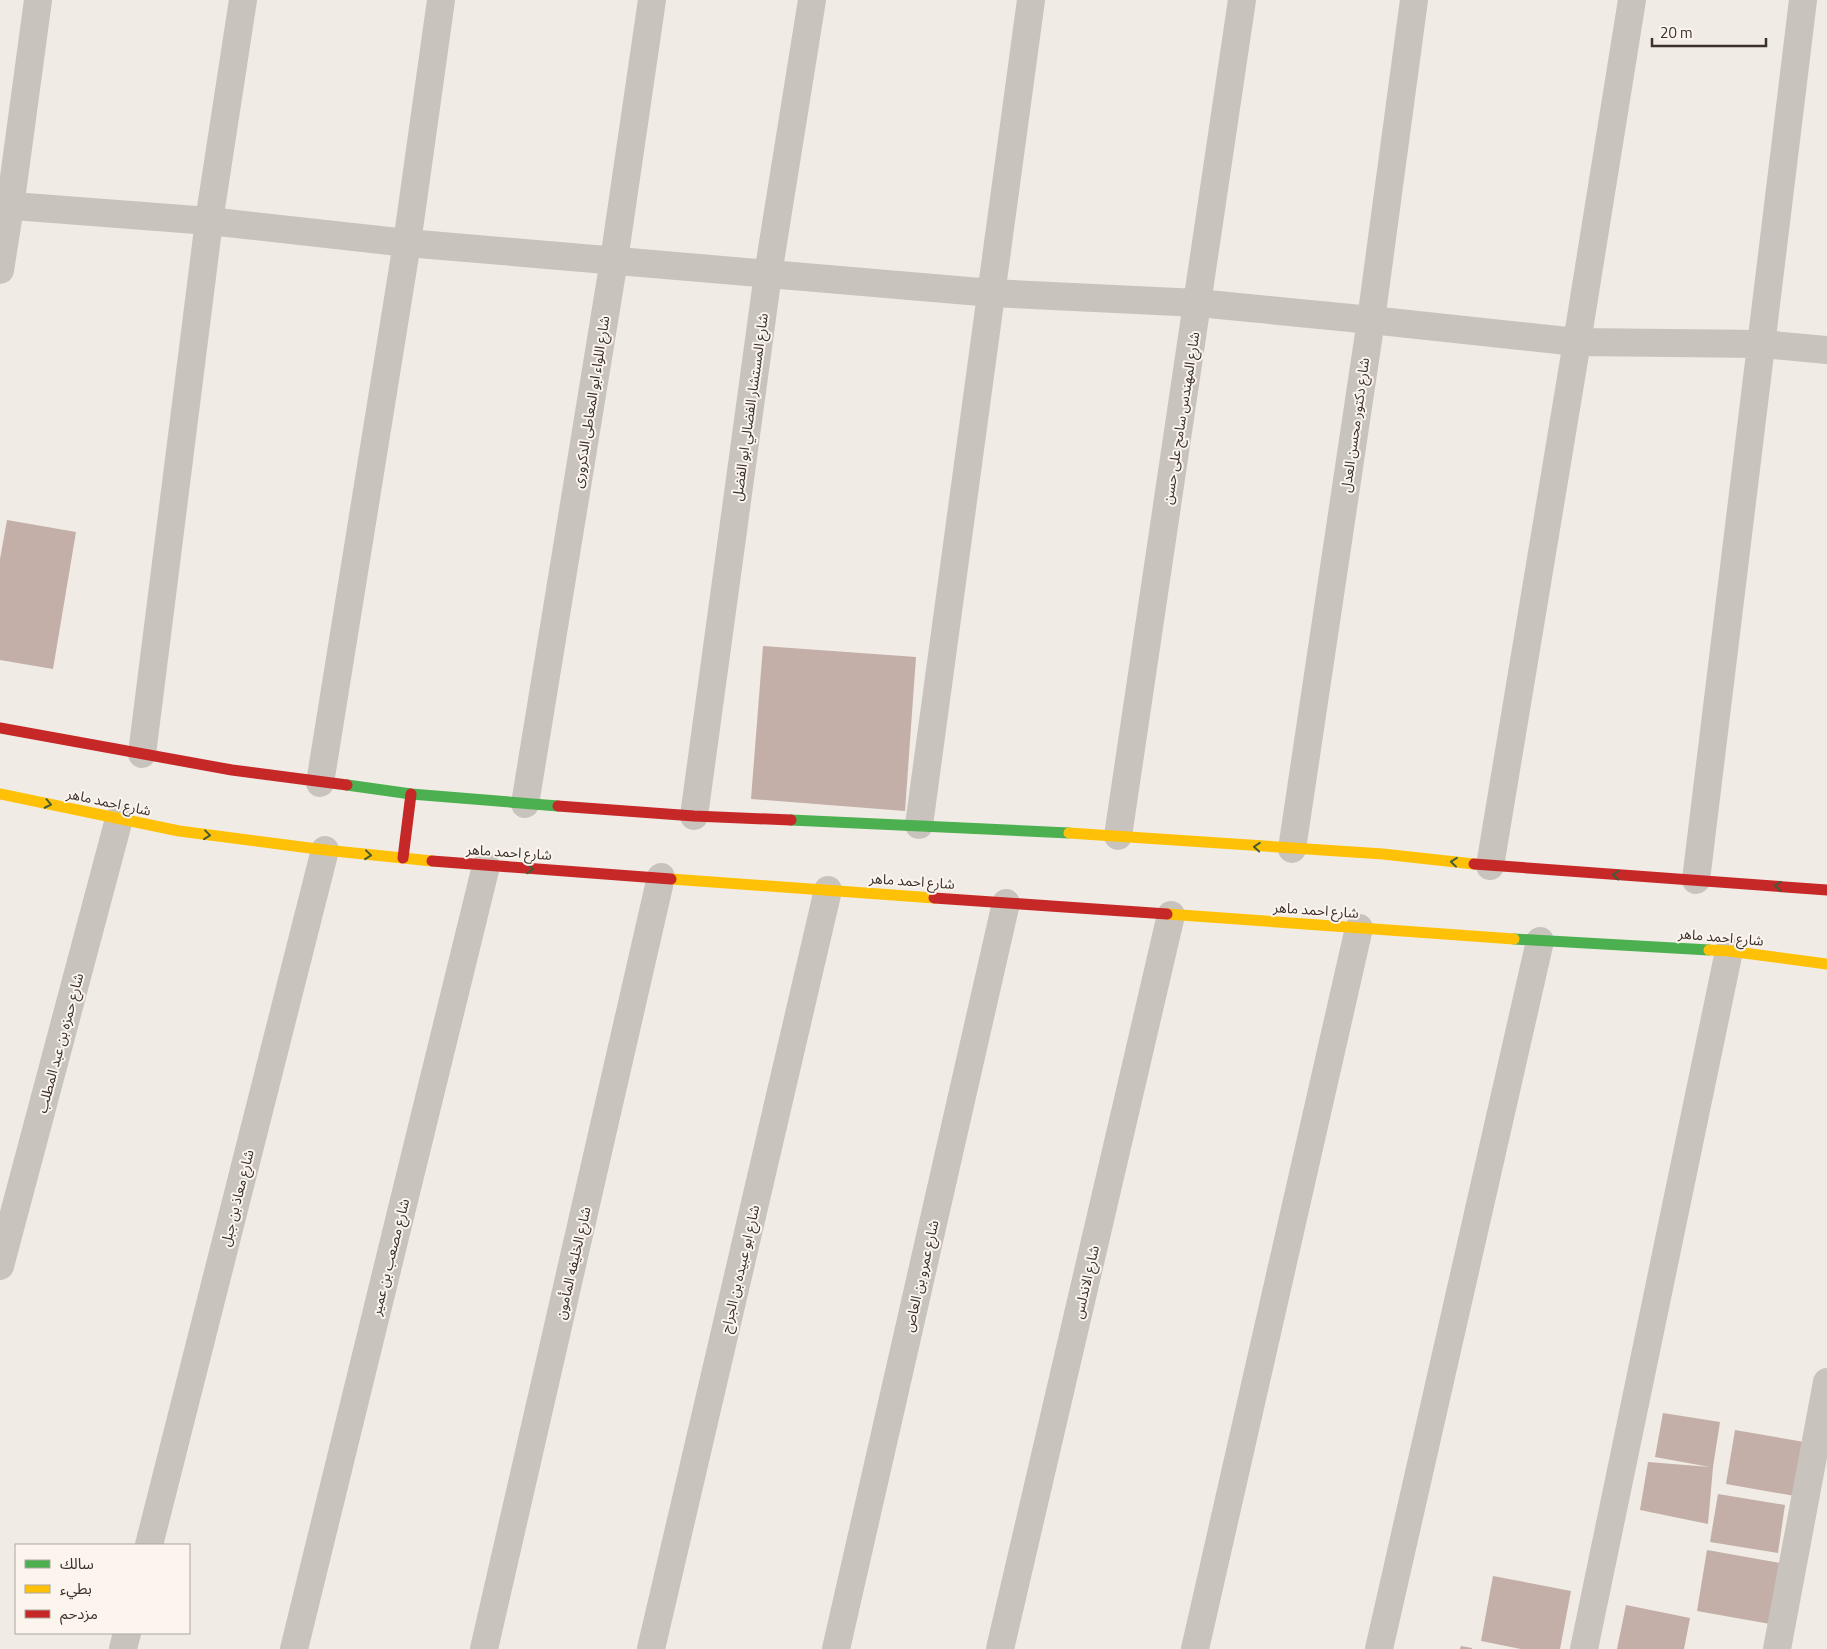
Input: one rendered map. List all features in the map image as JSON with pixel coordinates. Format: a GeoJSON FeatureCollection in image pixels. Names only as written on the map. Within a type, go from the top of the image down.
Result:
{"type":"FeatureCollection","features":[{"type":"Feature","properties":{"kind":"main road"},"geometry":{"type":"LineString","coordinates":[[0,728],[232,770],[411,794],[694,816],[919,825],[1118,836],[1383,854],[1490,866],[1827,890]]}},
{"type":"Feature","properties":{"kind":"main road","name":"شارع احمد ماهر"},"geometry":{"type":"LineString","coordinates":[[0,794],[179,832],[325,850],[486,866],[1540,941],[1729,951],[1827,964]]}},
{"type":"Feature","properties":{"kind":"main road"},"geometry":{"type":"LineString","coordinates":[[403,858],[411,794]]}},
{"type":"Feature","properties":{"kind":"street"},"geometry":{"type":"LineString","coordinates":[[0,270],[5,206],[38,0]]}},
{"type":"Feature","properties":{"kind":"street"},"geometry":{"type":"LineString","coordinates":[[142,754],[208,221],[243,0]]}},
{"type":"Feature","properties":{"kind":"street"},"geometry":{"type":"LineString","coordinates":[[320,783],[407,243],[441,0]]}},
{"type":"Feature","properties":{"kind":"street","name":"شارع اللواء ابو المعاطى الدكرورى"},"geometry":{"type":"LineString","coordinates":[[525,804],[614,260],[652,0]]}},
{"type":"Feature","properties":{"kind":"street","name":"شارع المستشار الفضالي ابو الفضل"},"geometry":{"type":"LineString","coordinates":[[694,816],[768,274],[812,0]]}},
{"type":"Feature","properties":{"kind":"street"},"geometry":{"type":"LineString","coordinates":[[919,825],[1031,0]]}},
{"type":"Feature","properties":{"kind":"street","name":"شارع المهندس سامح على حسن"},"geometry":{"type":"LineString","coordinates":[[1118,836],[1242,0]]}},
{"type":"Feature","properties":{"kind":"street","name":"شارع دكتور محسن العدل"},"geometry":{"type":"LineString","coordinates":[[1292,849],[1371,320],[1414,0]]}},
{"type":"Feature","properties":{"kind":"street"},"geometry":{"type":"LineString","coordinates":[[1490,866],[1632,0]]}},
{"type":"Feature","properties":{"kind":"street"},"geometry":{"type":"LineString","coordinates":[[1696,880],[1803,0]]}},
{"type":"Feature","properties":{"kind":"street"},"geometry":{"type":"LineString","coordinates":[[5,206],[208,221],[407,243],[992,293],[1198,304],[1577,342],[1762,344],[1827,350]]}},
{"type":"Feature","properties":{"kind":"street","name":"شارع حمزه بن عبد المطلب"},"geometry":{"type":"LineString","coordinates":[[0,1266],[119,819]]}},
{"type":"Feature","properties":{"kind":"street","name":"شارع معاذ بن جبل"},"geometry":{"type":"LineString","coordinates":[[149,1544],[325,850]]}},
{"type":"Feature","properties":{"kind":"street","name":"شارع مصعب بن عمير"},"geometry":{"type":"LineString","coordinates":[[294,1649],[486,866]]}},
{"type":"Feature","properties":{"kind":"street","name":"شارع الخليفه المأمون"},"geometry":{"type":"LineString","coordinates":[[484,1649],[661,878]]}},
{"type":"Feature","properties":{"kind":"street","name":"شارع ابو عبيده بن الجراح"},"geometry":{"type":"LineString","coordinates":[[651,1649],[828,890]]}},
{"type":"Feature","properties":{"kind":"street","name":"شارع عمرو بن العاص"},"geometry":{"type":"LineString","coordinates":[[836,1649],[1006,903]]}},
{"type":"Feature","properties":{"kind":"street","name":"شارع الاندلس"},"geometry":{"type":"LineString","coordinates":[[1000,1649],[1171,915]]}},
{"type":"Feature","properties":{"kind":"street"},"geometry":{"type":"LineString","coordinates":[[1195,1649],[1359,928]]}},
{"type":"Feature","properties":{"kind":"street"},"geometry":{"type":"LineString","coordinates":[[1379,1649],[1540,941]]}},
{"type":"Feature","properties":{"kind":"street"},"geometry":{"type":"LineString","coordinates":[[1584,1649],[1729,951]]}},
{"type":"Feature","properties":{"kind":"street"},"geometry":{"type":"LineString","coordinates":[[1777,1649],[1827,1382]]}},
{"type":"Feature","properties":{"kind":"street"},"geometry":{"type":"LineString","coordinates":[[122,1649],[127,1634]]}},
{"type":"Feature","properties":{"kind":"building"},"geometry":{"type":"Polygon","coordinates":[[[7,520],[76,532],[53,669],[0,660],[0,559],[7,520]]]}},
{"type":"Feature","properties":{"kind":"building"},"geometry":{"type":"Polygon","coordinates":[[[763,646],[916,657],[905,811],[751,799],[763,646]]]}},
{"type":"Feature","properties":{"kind":"building"},"geometry":{"type":"Polygon","coordinates":[[[1663,1413],[1720,1422],[1713,1467],[1708,1524],[1640,1510],[1648,1462],[1710,1467],[1655,1457],[1663,1413]]]}},
{"type":"Feature","properties":{"kind":"building"},"geometry":{"type":"Polygon","coordinates":[[[1735,1430],[1804,1442],[1795,1496],[1726,1484],[1735,1430]]]}},
{"type":"Feature","properties":{"kind":"building"},"geometry":{"type":"Polygon","coordinates":[[[1718,1494],[1785,1505],[1778,1553],[1710,1542],[1718,1494]]]}},
{"type":"Feature","properties":{"kind":"building"},"geometry":{"type":"Polygon","coordinates":[[[1707,1550],[1792,1565],[1782,1626],[1697,1611],[1707,1550]]]}},
{"type":"Feature","properties":{"kind":"building"},"geometry":{"type":"Polygon","coordinates":[[[1493,1576],[1571,1591],[1560,1649],[1521,1649],[1481,1641],[1493,1576]]]}},
{"type":"Feature","properties":{"kind":"building"},"geometry":{"type":"Polygon","coordinates":[[[1626,1605],[1690,1618],[1684,1649],[1617,1649],[1626,1605]]]}},
{"type":"Feature","properties":{"kind":"building"},"geometry":{"type":"Polygon","coordinates":[[[1461,1646],[1472,1648],[1472,1649],[1460,1649],[1461,1646]]]}},
{"type":"Feature","properties":{"kind":"traffic: fast"},"geometry":{"type":"LineString","coordinates":[[347,785],[411,794],[558,806]]}},
{"type":"Feature","properties":{"kind":"traffic: fast"},"geometry":{"type":"LineString","coordinates":[[791,820],[1069,833]]}},
{"type":"Feature","properties":{"kind":"traffic: fast"},"geometry":{"type":"LineString","coordinates":[[1514,939],[1709,950]]}},
{"type":"Feature","properties":{"kind":"traffic: slow"},"geometry":{"type":"LineString","coordinates":[[0,794],[179,831],[325,850],[432,861]]}},
{"type":"Feature","properties":{"kind":"traffic: slow"},"geometry":{"type":"LineString","coordinates":[[1069,833],[1383,854],[1474,864]]}},
{"type":"Feature","properties":{"kind":"traffic: slow"},"geometry":{"type":"LineString","coordinates":[[671,879],[934,898]]}},
{"type":"Feature","properties":{"kind":"traffic: slow"},"geometry":{"type":"LineString","coordinates":[[1167,914],[1514,939]]}},
{"type":"Feature","properties":{"kind":"traffic: slow"},"geometry":{"type":"LineString","coordinates":[[1709,950],[1827,964]]}},
{"type":"Feature","properties":{"kind":"traffic: jam"},"geometry":{"type":"LineString","coordinates":[[0,728],[232,770],[347,785]]}},
{"type":"Feature","properties":{"kind":"traffic: jam"},"geometry":{"type":"LineString","coordinates":[[403,858],[411,794]]}},
{"type":"Feature","properties":{"kind":"traffic: jam"},"geometry":{"type":"LineString","coordinates":[[558,806],[694,816],[791,820]]}},
{"type":"Feature","properties":{"kind":"traffic: jam"},"geometry":{"type":"LineString","coordinates":[[432,861],[671,879]]}},
{"type":"Feature","properties":{"kind":"traffic: jam"},"geometry":{"type":"LineString","coordinates":[[1474,864],[1827,890]]}},
{"type":"Feature","properties":{"kind":"traffic: jam"},"geometry":{"type":"LineString","coordinates":[[934,898],[1167,914]]}}]}
